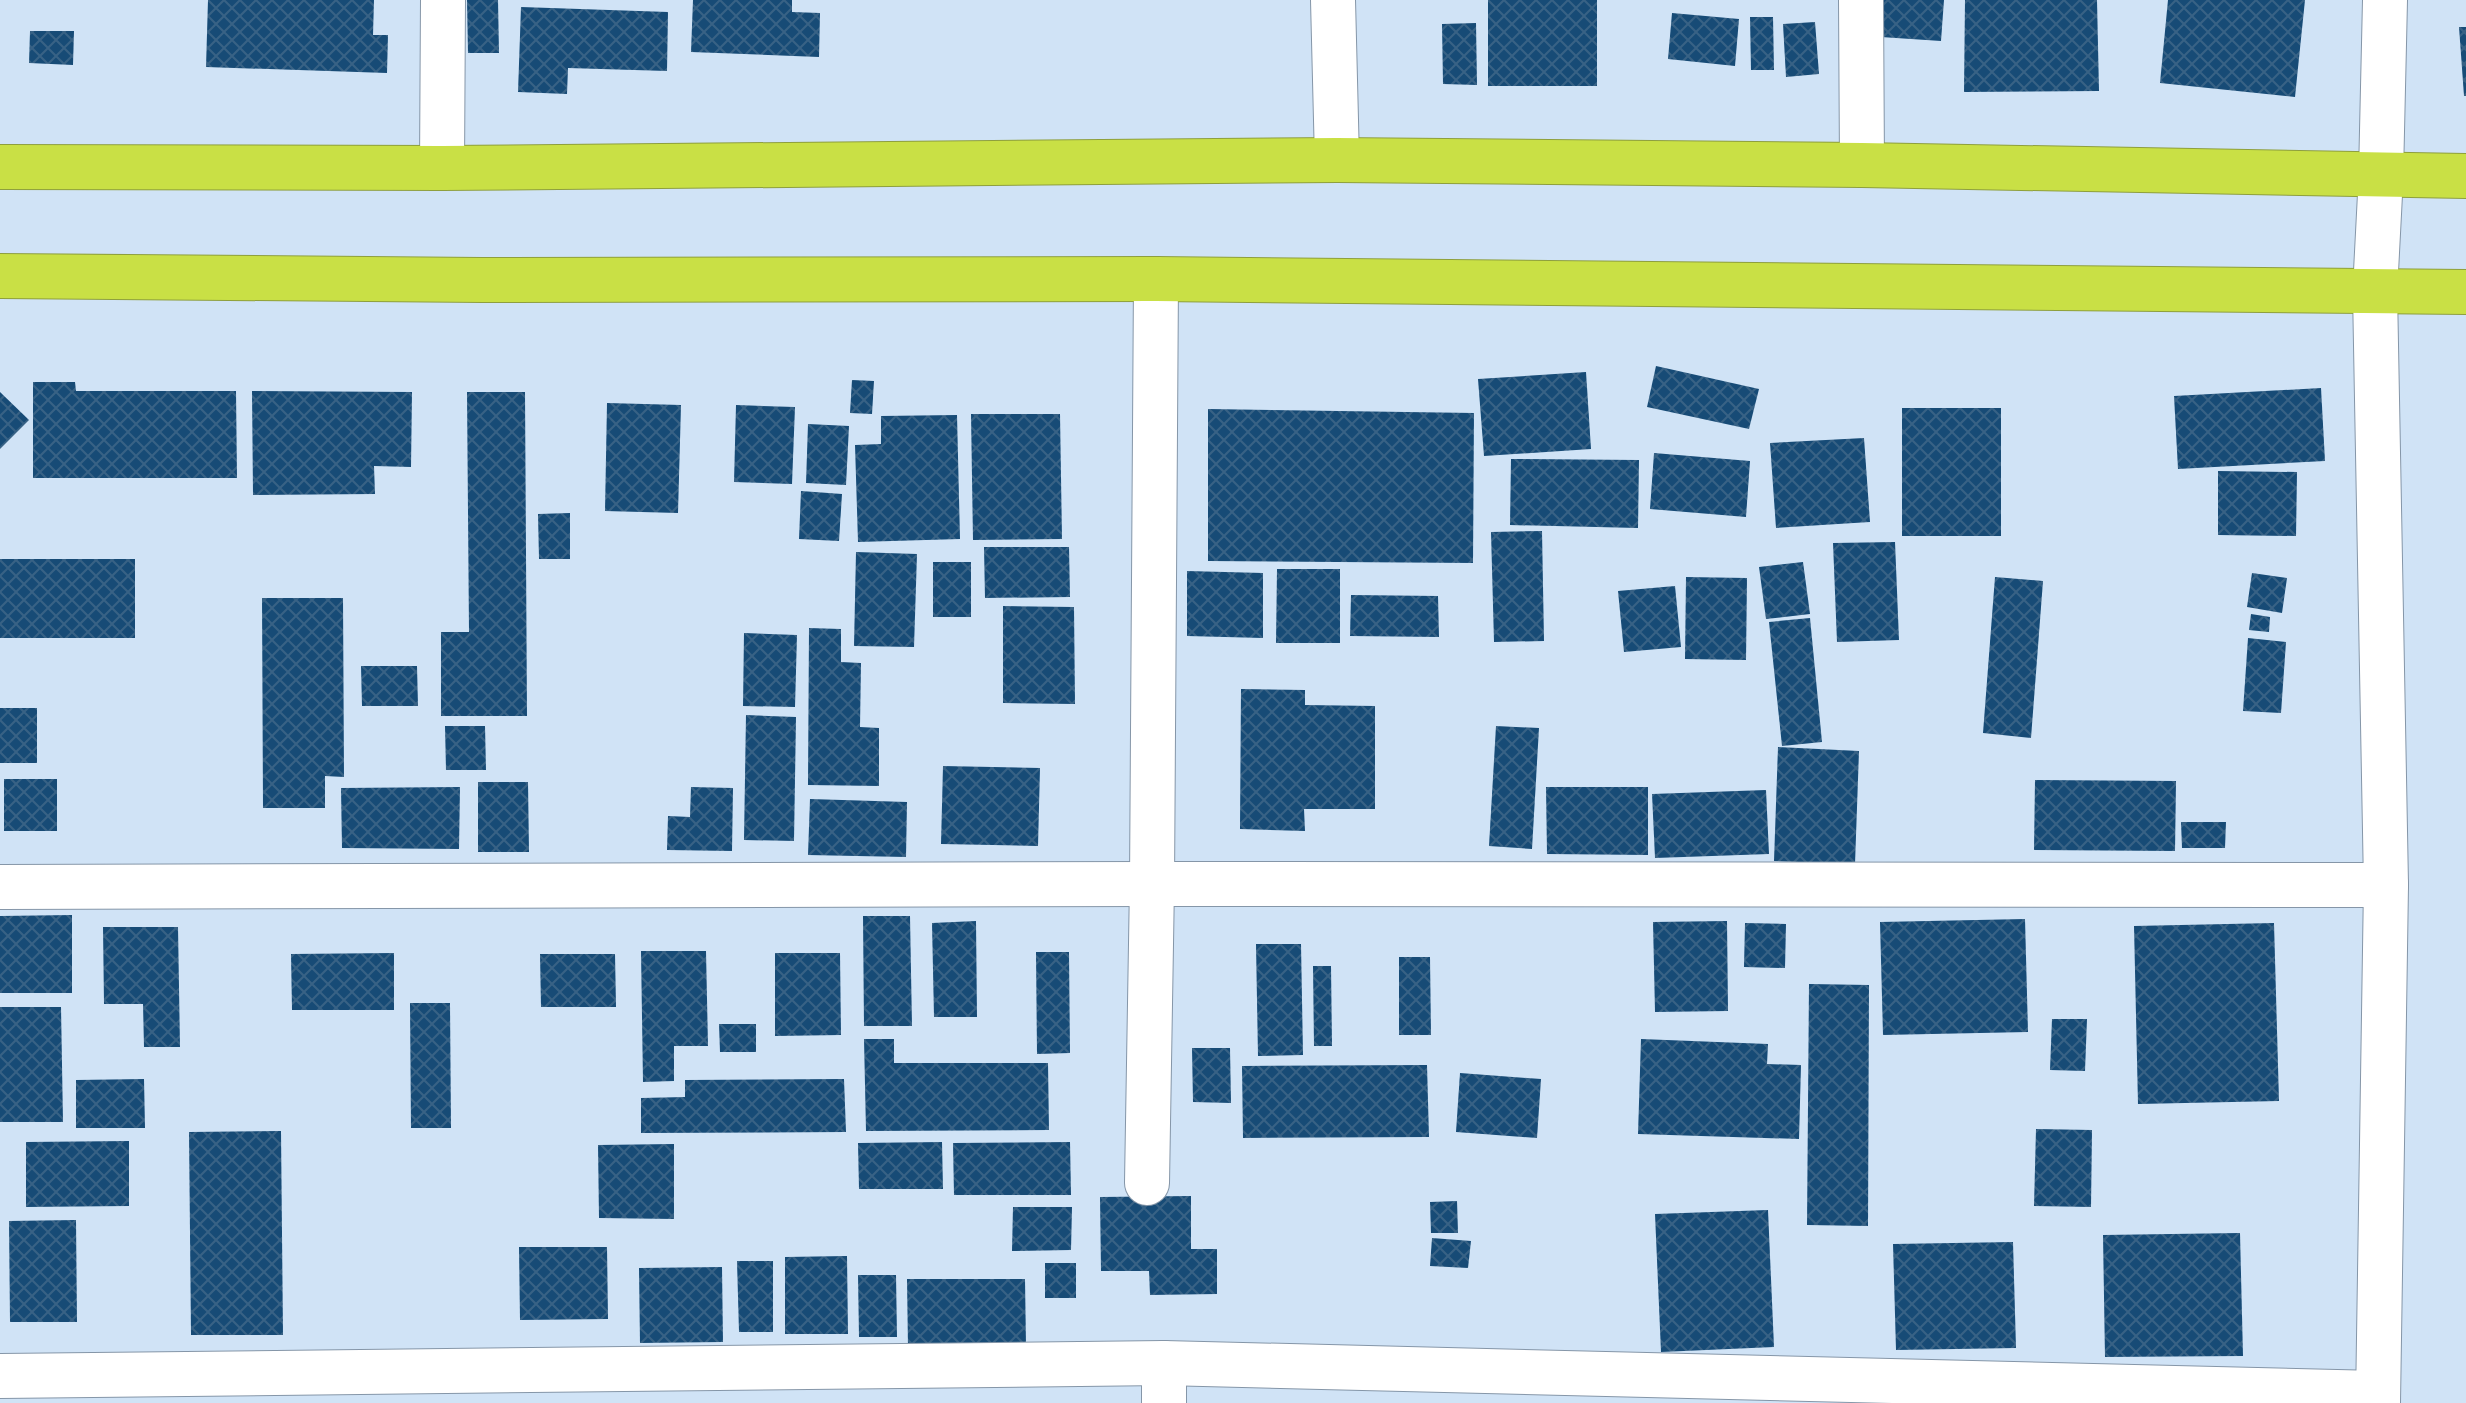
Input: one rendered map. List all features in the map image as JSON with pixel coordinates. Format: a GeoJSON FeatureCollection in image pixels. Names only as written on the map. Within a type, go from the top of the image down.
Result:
{"type":"FeatureCollection","features":[{"type":"Feature","properties":{"kind":"highway"},"geometry":{"type":"LineString","coordinates":[[0,167],[442,168],[1337,160],[1862,165],[2466,176]]}},
{"type":"Feature","properties":{"kind":"highway"},"geometry":{"type":"LineString","coordinates":[[0,276],[482,280],[1156,279],[2466,292]]}},
{"type":"Feature","properties":{"kind":"street"},"geometry":{"type":"LineString","coordinates":[[442,168],[443,0]]}},
{"type":"Feature","properties":{"kind":"street"},"geometry":{"type":"LineString","coordinates":[[1333,0],[1337,160]]}},
{"type":"Feature","properties":{"kind":"street"},"geometry":{"type":"LineString","coordinates":[[1861,0],[1862,165]]}},
{"type":"Feature","properties":{"kind":"street"},"geometry":{"type":"LineString","coordinates":[[0,1376],[1164,1383],[2378,1398],[2386,885],[2375,291],[2385,0]]}},
{"type":"Feature","properties":{"kind":"street"},"geometry":{"type":"LineString","coordinates":[[1147,1183],[1156,279]]}},
{"type":"Feature","properties":{"kind":"street"},"geometry":{"type":"LineString","coordinates":[[0,887],[2386,885]]}},
{"type":"Feature","properties":{"kind":"building"},"geometry":{"type":"Polygon","coordinates":[[[208,0],[374,0],[373,35],[388,35],[387,73],[206,67],[208,0]]]}},
{"type":"Feature","properties":{"kind":"building"},"geometry":{"type":"Polygon","coordinates":[[[467,0],[498,0],[499,53],[468,53],[467,0]]]}},
{"type":"Feature","properties":{"kind":"building"},"geometry":{"type":"Polygon","coordinates":[[[693,0],[792,0],[792,12],[820,13],[819,57],[691,52],[693,0]]]}},
{"type":"Feature","properties":{"kind":"building"},"geometry":{"type":"Polygon","coordinates":[[[1488,0],[1597,0],[1597,86],[1488,86],[1488,0]]]}},
{"type":"Feature","properties":{"kind":"building"},"geometry":{"type":"Polygon","coordinates":[[[1869,0],[1944,0],[1941,41],[1866,36],[1869,0]]]}},
{"type":"Feature","properties":{"kind":"building"},"geometry":{"type":"Polygon","coordinates":[[[1965,0],[2097,0],[2099,91],[1964,92],[1965,0]]]}},
{"type":"Feature","properties":{"kind":"building"},"geometry":{"type":"Polygon","coordinates":[[[2168,0],[2305,0],[2295,97],[2160,83],[2168,0]]]}},
{"type":"Feature","properties":{"kind":"building"},"geometry":{"type":"Polygon","coordinates":[[[521,7],[668,12],[667,71],[568,68],[567,94],[518,92],[521,7]]]}},
{"type":"Feature","properties":{"kind":"building"},"geometry":{"type":"Polygon","coordinates":[[[1672,13],[1739,19],[1735,66],[1668,59],[1672,13]]]}},
{"type":"Feature","properties":{"kind":"building"},"geometry":{"type":"Polygon","coordinates":[[[1750,17],[1773,17],[1774,70],[1751,70],[1750,17]]]}},
{"type":"Feature","properties":{"kind":"building"},"geometry":{"type":"Polygon","coordinates":[[[1815,22],[1819,74],[1786,77],[1783,24],[1815,22]]]}},
{"type":"Feature","properties":{"kind":"building"},"geometry":{"type":"Polygon","coordinates":[[[1476,23],[1477,85],[1443,84],[1442,24],[1476,23]]]}},
{"type":"Feature","properties":{"kind":"building"},"geometry":{"type":"Polygon","coordinates":[[[2459,27],[2466,27],[2466,96],[2464,96],[2459,27]]]}},
{"type":"Feature","properties":{"kind":"building"},"geometry":{"type":"Polygon","coordinates":[[[30,31],[74,31],[73,65],[29,63],[30,31]]]}},
{"type":"Feature","properties":{"kind":"building"},"geometry":{"type":"Polygon","coordinates":[[[1656,366],[1759,389],[1749,429],[1647,407],[1656,366]]]}},
{"type":"Feature","properties":{"kind":"building"},"geometry":{"type":"Polygon","coordinates":[[[1586,372],[1591,449],[1484,456],[1478,379],[1586,372]]]}},
{"type":"Feature","properties":{"kind":"building"},"geometry":{"type":"Polygon","coordinates":[[[852,380],[874,381],[872,414],[850,413],[852,380]]]}},
{"type":"Feature","properties":{"kind":"building"},"geometry":{"type":"Polygon","coordinates":[[[33,382],[75,382],[76,391],[236,391],[237,478],[33,478],[33,382]]]}},
{"type":"Feature","properties":{"kind":"building"},"geometry":{"type":"Polygon","coordinates":[[[2321,388],[2325,461],[2178,469],[2174,396],[2321,388]]]}},
{"type":"Feature","properties":{"kind":"building"},"geometry":{"type":"Polygon","coordinates":[[[252,391],[412,392],[411,467],[374,466],[375,494],[253,495],[252,391]]]}},
{"type":"Feature","properties":{"kind":"building"},"geometry":{"type":"Polygon","coordinates":[[[0,392],[29,420],[0,449],[0,392]]]}},
{"type":"Feature","properties":{"kind":"building"},"geometry":{"type":"Polygon","coordinates":[[[467,392],[525,392],[527,716],[441,716],[441,632],[469,632],[467,392]]]}},
{"type":"Feature","properties":{"kind":"building"},"geometry":{"type":"Polygon","coordinates":[[[607,403],[681,405],[678,513],[605,511],[607,403]]]}},
{"type":"Feature","properties":{"kind":"building"},"geometry":{"type":"Polygon","coordinates":[[[736,405],[795,407],[792,484],[734,482],[736,405]]]}},
{"type":"Feature","properties":{"kind":"building"},"geometry":{"type":"Polygon","coordinates":[[[1902,408],[2001,408],[2001,536],[1902,536],[1902,408]]]}},
{"type":"Feature","properties":{"kind":"building"},"geometry":{"type":"Polygon","coordinates":[[[1208,409],[1474,413],[1473,563],[1208,561],[1208,409]]]}},
{"type":"Feature","properties":{"kind":"building"},"geometry":{"type":"Polygon","coordinates":[[[971,414],[1060,414],[1062,539],[973,540],[971,414]]]}},
{"type":"Feature","properties":{"kind":"building"},"geometry":{"type":"Polygon","coordinates":[[[957,415],[960,539],[858,542],[855,445],[881,444],[881,416],[957,415]]]}},
{"type":"Feature","properties":{"kind":"building"},"geometry":{"type":"Polygon","coordinates":[[[808,424],[849,426],[846,485],[806,483],[808,424]]]}},
{"type":"Feature","properties":{"kind":"building"},"geometry":{"type":"Polygon","coordinates":[[[1864,438],[1870,522],[1776,528],[1770,443],[1864,438]]]}},
{"type":"Feature","properties":{"kind":"building"},"geometry":{"type":"Polygon","coordinates":[[[1654,453],[1750,461],[1746,517],[1650,509],[1654,453]]]}},
{"type":"Feature","properties":{"kind":"building"},"geometry":{"type":"Polygon","coordinates":[[[1511,459],[1639,460],[1638,528],[1510,525],[1511,459]]]}},
{"type":"Feature","properties":{"kind":"building"},"geometry":{"type":"Polygon","coordinates":[[[2218,471],[2297,472],[2296,536],[2218,535],[2218,471]]]}},
{"type":"Feature","properties":{"kind":"building"},"geometry":{"type":"Polygon","coordinates":[[[801,491],[842,494],[839,541],[799,539],[801,491]]]}},
{"type":"Feature","properties":{"kind":"building"},"geometry":{"type":"Polygon","coordinates":[[[570,513],[570,559],[539,559],[538,514],[570,513]]]}},
{"type":"Feature","properties":{"kind":"building"},"geometry":{"type":"Polygon","coordinates":[[[1542,531],[1544,641],[1494,642],[1491,532],[1542,531]]]}},
{"type":"Feature","properties":{"kind":"building"},"geometry":{"type":"Polygon","coordinates":[[[1895,542],[1899,640],[1837,642],[1833,543],[1895,542]]]}},
{"type":"Feature","properties":{"kind":"building"},"geometry":{"type":"Polygon","coordinates":[[[984,547],[1069,547],[1070,597],[985,598],[984,547]]]}},
{"type":"Feature","properties":{"kind":"building"},"geometry":{"type":"Polygon","coordinates":[[[856,552],[917,554],[914,647],[854,646],[856,552]]]}},
{"type":"Feature","properties":{"kind":"building"},"geometry":{"type":"Polygon","coordinates":[[[0,559],[135,559],[135,638],[0,638],[0,559]]]}},
{"type":"Feature","properties":{"kind":"building"},"geometry":{"type":"Polygon","coordinates":[[[933,562],[971,562],[971,617],[933,617],[933,562]]]}},
{"type":"Feature","properties":{"kind":"building"},"geometry":{"type":"Polygon","coordinates":[[[1803,562],[1810,614],[1766,619],[1759,567],[1803,562]]]}},
{"type":"Feature","properties":{"kind":"building"},"geometry":{"type":"Polygon","coordinates":[[[1277,569],[1340,569],[1340,643],[1276,643],[1277,569]]]}},
{"type":"Feature","properties":{"kind":"building"},"geometry":{"type":"Polygon","coordinates":[[[1187,571],[1263,573],[1263,638],[1187,636],[1187,571]]]}},
{"type":"Feature","properties":{"kind":"building"},"geometry":{"type":"Polygon","coordinates":[[[2252,573],[2287,578],[2282,613],[2247,607],[2252,573]]]}},
{"type":"Feature","properties":{"kind":"building"},"geometry":{"type":"Polygon","coordinates":[[[1686,577],[1747,578],[1746,660],[1685,659],[1686,577]]]}},
{"type":"Feature","properties":{"kind":"building"},"geometry":{"type":"Polygon","coordinates":[[[1995,577],[2043,581],[2031,738],[1983,733],[1995,577]]]}},
{"type":"Feature","properties":{"kind":"building"},"geometry":{"type":"Polygon","coordinates":[[[1675,586],[1681,647],[1624,652],[1618,591],[1675,586]]]}},
{"type":"Feature","properties":{"kind":"building"},"geometry":{"type":"Polygon","coordinates":[[[1351,595],[1438,596],[1439,637],[1350,636],[1351,595]]]}},
{"type":"Feature","properties":{"kind":"building"},"geometry":{"type":"Polygon","coordinates":[[[262,598],[343,598],[344,777],[325,776],[325,808],[263,808],[262,598]]]}},
{"type":"Feature","properties":{"kind":"building"},"geometry":{"type":"Polygon","coordinates":[[[1003,606],[1074,607],[1075,704],[1003,703],[1003,606]]]}},
{"type":"Feature","properties":{"kind":"building"},"geometry":{"type":"Polygon","coordinates":[[[2251,614],[2270,617],[2269,632],[2249,630],[2251,614]]]}},
{"type":"Feature","properties":{"kind":"building"},"geometry":{"type":"Polygon","coordinates":[[[1810,618],[1822,742],[1782,746],[1769,622],[1810,618]]]}},
{"type":"Feature","properties":{"kind":"building"},"geometry":{"type":"Polygon","coordinates":[[[809,628],[841,629],[841,662],[861,663],[860,727],[879,728],[879,786],[808,785],[809,628]]]}},
{"type":"Feature","properties":{"kind":"building"},"geometry":{"type":"Polygon","coordinates":[[[744,633],[797,635],[795,707],[743,706],[744,633]]]}},
{"type":"Feature","properties":{"kind":"building"},"geometry":{"type":"Polygon","coordinates":[[[2248,638],[2286,642],[2281,713],[2243,711],[2248,638]]]}},
{"type":"Feature","properties":{"kind":"building"},"geometry":{"type":"Polygon","coordinates":[[[361,666],[417,666],[418,706],[362,706],[361,666]]]}},
{"type":"Feature","properties":{"kind":"building"},"geometry":{"type":"Polygon","coordinates":[[[1241,689],[1305,690],[1305,705],[1375,706],[1375,809],[1304,809],[1305,831],[1240,829],[1241,689]]]}},
{"type":"Feature","properties":{"kind":"building"},"geometry":{"type":"Polygon","coordinates":[[[0,708],[37,708],[37,763],[0,763],[0,708]]]}},
{"type":"Feature","properties":{"kind":"building"},"geometry":{"type":"Polygon","coordinates":[[[746,715],[796,717],[794,841],[744,840],[746,715]]]}},
{"type":"Feature","properties":{"kind":"building"},"geometry":{"type":"Polygon","coordinates":[[[445,726],[485,726],[486,770],[446,770],[445,726]]]}},
{"type":"Feature","properties":{"kind":"building"},"geometry":{"type":"Polygon","coordinates":[[[1496,726],[1539,728],[1532,849],[1489,846],[1496,726]]]}},
{"type":"Feature","properties":{"kind":"building"},"geometry":{"type":"Polygon","coordinates":[[[1778,747],[1859,751],[1855,864],[1774,861],[1778,747]]]}},
{"type":"Feature","properties":{"kind":"building"},"geometry":{"type":"Polygon","coordinates":[[[943,766],[1040,768],[1038,846],[941,844],[943,766]]]}},
{"type":"Feature","properties":{"kind":"building"},"geometry":{"type":"Polygon","coordinates":[[[4,779],[57,779],[57,831],[4,831],[4,779]]]}},
{"type":"Feature","properties":{"kind":"building"},"geometry":{"type":"Polygon","coordinates":[[[2035,780],[2176,781],[2175,851],[2034,850],[2035,780]]]}},
{"type":"Feature","properties":{"kind":"building"},"geometry":{"type":"Polygon","coordinates":[[[478,782],[528,782],[529,852],[478,852],[478,782]]]}},
{"type":"Feature","properties":{"kind":"building"},"geometry":{"type":"Polygon","coordinates":[[[460,787],[459,849],[342,848],[341,788],[460,787]]]}},
{"type":"Feature","properties":{"kind":"building"},"geometry":{"type":"Polygon","coordinates":[[[691,787],[733,788],[732,851],[667,850],[668,816],[690,817],[691,787]]]}},
{"type":"Feature","properties":{"kind":"building"},"geometry":{"type":"Polygon","coordinates":[[[1546,787],[1648,787],[1648,855],[1547,854],[1546,787]]]}},
{"type":"Feature","properties":{"kind":"building"},"geometry":{"type":"Polygon","coordinates":[[[1766,790],[1769,854],[1655,858],[1652,794],[1766,790]]]}},
{"type":"Feature","properties":{"kind":"building"},"geometry":{"type":"Polygon","coordinates":[[[810,799],[907,802],[906,857],[808,855],[810,799]]]}},
{"type":"Feature","properties":{"kind":"building"},"geometry":{"type":"Polygon","coordinates":[[[2181,822],[2226,822],[2225,848],[2182,848],[2181,822]]]}},
{"type":"Feature","properties":{"kind":"building"},"geometry":{"type":"Polygon","coordinates":[[[72,915],[72,993],[0,993],[0,916],[72,915]]]}},
{"type":"Feature","properties":{"kind":"building"},"geometry":{"type":"Polygon","coordinates":[[[863,916],[910,916],[912,1026],[864,1026],[863,916]]]}},
{"type":"Feature","properties":{"kind":"building"},"geometry":{"type":"Polygon","coordinates":[[[2025,919],[2028,1032],[1883,1035],[1880,922],[2025,919]]]}},
{"type":"Feature","properties":{"kind":"building"},"geometry":{"type":"Polygon","coordinates":[[[976,921],[977,1017],[934,1017],[932,923],[976,921]]]}},
{"type":"Feature","properties":{"kind":"building"},"geometry":{"type":"Polygon","coordinates":[[[1727,921],[1728,1011],[1655,1012],[1653,922],[1727,921]]]}},
{"type":"Feature","properties":{"kind":"building"},"geometry":{"type":"Polygon","coordinates":[[[1745,923],[1786,924],[1785,968],[1744,967],[1745,923]]]}},
{"type":"Feature","properties":{"kind":"building"},"geometry":{"type":"Polygon","coordinates":[[[2274,923],[2279,1101],[2138,1104],[2134,926],[2274,923]]]}},
{"type":"Feature","properties":{"kind":"building"},"geometry":{"type":"Polygon","coordinates":[[[103,927],[178,927],[180,1047],[144,1047],[143,1004],[104,1004],[103,927]]]}},
{"type":"Feature","properties":{"kind":"building"},"geometry":{"type":"Polygon","coordinates":[[[1256,944],[1301,944],[1303,1055],[1258,1056],[1256,944]]]}},
{"type":"Feature","properties":{"kind":"building"},"geometry":{"type":"Polygon","coordinates":[[[641,951],[706,951],[708,1046],[674,1046],[674,1081],[643,1082],[641,951]]]}},
{"type":"Feature","properties":{"kind":"building"},"geometry":{"type":"Polygon","coordinates":[[[1036,952],[1069,952],[1070,1053],[1037,1054],[1036,952]]]}},
{"type":"Feature","properties":{"kind":"building"},"geometry":{"type":"Polygon","coordinates":[[[394,953],[394,1010],[292,1010],[291,954],[394,953]]]}},
{"type":"Feature","properties":{"kind":"building"},"geometry":{"type":"Polygon","coordinates":[[[775,953],[840,953],[841,1035],[775,1036],[775,953]]]}},
{"type":"Feature","properties":{"kind":"building"},"geometry":{"type":"Polygon","coordinates":[[[540,954],[615,954],[616,1007],[541,1007],[540,954]]]}},
{"type":"Feature","properties":{"kind":"building"},"geometry":{"type":"Polygon","coordinates":[[[1399,957],[1430,957],[1431,1035],[1399,1035],[1399,957]]]}},
{"type":"Feature","properties":{"kind":"building"},"geometry":{"type":"Polygon","coordinates":[[[1313,966],[1331,966],[1332,1046],[1314,1046],[1313,966]]]}},
{"type":"Feature","properties":{"kind":"building"},"geometry":{"type":"Polygon","coordinates":[[[1809,984],[1869,985],[1868,1226],[1807,1225],[1809,984]]]}},
{"type":"Feature","properties":{"kind":"building"},"geometry":{"type":"Polygon","coordinates":[[[410,1003],[450,1003],[451,1128],[411,1128],[410,1003]]]}},
{"type":"Feature","properties":{"kind":"building"},"geometry":{"type":"Polygon","coordinates":[[[0,1007],[61,1007],[63,1122],[0,1122],[0,1007]]]}},
{"type":"Feature","properties":{"kind":"building"},"geometry":{"type":"Polygon","coordinates":[[[2052,1019],[2087,1019],[2085,1071],[2050,1070],[2052,1019]]]}},
{"type":"Feature","properties":{"kind":"building"},"geometry":{"type":"Polygon","coordinates":[[[719,1024],[756,1024],[756,1052],[720,1052],[719,1024]]]}},
{"type":"Feature","properties":{"kind":"building"},"geometry":{"type":"Polygon","coordinates":[[[864,1039],[894,1039],[894,1063],[1048,1063],[1049,1130],[866,1131],[864,1039]]]}},
{"type":"Feature","properties":{"kind":"building"},"geometry":{"type":"Polygon","coordinates":[[[1641,1039],[1768,1044],[1767,1064],[1801,1065],[1799,1139],[1638,1134],[1641,1039]]]}},
{"type":"Feature","properties":{"kind":"building"},"geometry":{"type":"Polygon","coordinates":[[[1192,1048],[1230,1048],[1231,1103],[1193,1102],[1192,1048]]]}},
{"type":"Feature","properties":{"kind":"building"},"geometry":{"type":"Polygon","coordinates":[[[1427,1065],[1429,1137],[1243,1138],[1242,1066],[1427,1065]]]}},
{"type":"Feature","properties":{"kind":"building"},"geometry":{"type":"Polygon","coordinates":[[[1460,1073],[1541,1079],[1537,1138],[1456,1132],[1460,1073]]]}},
{"type":"Feature","properties":{"kind":"building"},"geometry":{"type":"Polygon","coordinates":[[[144,1079],[145,1128],[76,1128],[76,1080],[144,1079]]]}},
{"type":"Feature","properties":{"kind":"building"},"geometry":{"type":"Polygon","coordinates":[[[844,1079],[846,1132],[641,1133],[641,1098],[685,1097],[685,1080],[844,1079]]]}},
{"type":"Feature","properties":{"kind":"building"},"geometry":{"type":"Polygon","coordinates":[[[2036,1129],[2092,1130],[2091,1207],[2034,1206],[2036,1129]]]}},
{"type":"Feature","properties":{"kind":"building"},"geometry":{"type":"Polygon","coordinates":[[[281,1131],[283,1335],[191,1335],[189,1132],[281,1131]]]}},
{"type":"Feature","properties":{"kind":"building"},"geometry":{"type":"Polygon","coordinates":[[[129,1141],[129,1206],[26,1207],[26,1142],[129,1141]]]}},
{"type":"Feature","properties":{"kind":"building"},"geometry":{"type":"Polygon","coordinates":[[[942,1142],[943,1189],[859,1189],[858,1143],[942,1142]]]}},
{"type":"Feature","properties":{"kind":"building"},"geometry":{"type":"Polygon","coordinates":[[[1070,1142],[1071,1195],[954,1195],[953,1143],[1070,1142]]]}},
{"type":"Feature","properties":{"kind":"building"},"geometry":{"type":"Polygon","coordinates":[[[674,1144],[674,1219],[599,1218],[598,1145],[674,1144]]]}},
{"type":"Feature","properties":{"kind":"building"},"geometry":{"type":"Polygon","coordinates":[[[1191,1196],[1191,1249],[1217,1249],[1217,1294],[1150,1295],[1149,1271],[1101,1271],[1100,1197],[1191,1196]]]}},
{"type":"Feature","properties":{"kind":"building"},"geometry":{"type":"Polygon","coordinates":[[[1457,1201],[1458,1233],[1431,1233],[1430,1202],[1457,1201]]]}},
{"type":"Feature","properties":{"kind":"building"},"geometry":{"type":"Polygon","coordinates":[[[1013,1207],[1072,1207],[1071,1250],[1012,1251],[1013,1207]]]}},
{"type":"Feature","properties":{"kind":"building"},"geometry":{"type":"Polygon","coordinates":[[[1768,1210],[1774,1347],[1661,1352],[1655,1214],[1768,1210]]]}},
{"type":"Feature","properties":{"kind":"building"},"geometry":{"type":"Polygon","coordinates":[[[76,1220],[77,1322],[10,1322],[9,1221],[76,1220]]]}},
{"type":"Feature","properties":{"kind":"building"},"geometry":{"type":"Polygon","coordinates":[[[2240,1233],[2243,1356],[2105,1357],[2103,1235],[2240,1233]]]}},
{"type":"Feature","properties":{"kind":"building"},"geometry":{"type":"Polygon","coordinates":[[[1432,1238],[1471,1241],[1468,1268],[1430,1266],[1432,1238]]]}},
{"type":"Feature","properties":{"kind":"building"},"geometry":{"type":"Polygon","coordinates":[[[2013,1242],[2016,1348],[1896,1350],[1893,1244],[2013,1242]]]}},
{"type":"Feature","properties":{"kind":"building"},"geometry":{"type":"Polygon","coordinates":[[[519,1247],[607,1247],[608,1319],[520,1320],[519,1247]]]}},
{"type":"Feature","properties":{"kind":"building"},"geometry":{"type":"Polygon","coordinates":[[[847,1256],[848,1334],[785,1334],[785,1257],[847,1256]]]}},
{"type":"Feature","properties":{"kind":"building"},"geometry":{"type":"Polygon","coordinates":[[[737,1261],[773,1261],[773,1332],[739,1332],[737,1261]]]}},
{"type":"Feature","properties":{"kind":"building"},"geometry":{"type":"Polygon","coordinates":[[[1045,1263],[1076,1263],[1076,1298],[1045,1298],[1045,1263]]]}},
{"type":"Feature","properties":{"kind":"building"},"geometry":{"type":"Polygon","coordinates":[[[722,1267],[723,1342],[640,1343],[639,1268],[722,1267]]]}},
{"type":"Feature","properties":{"kind":"building"},"geometry":{"type":"Polygon","coordinates":[[[858,1275],[896,1275],[897,1337],[859,1337],[858,1275]]]}},
{"type":"Feature","properties":{"kind":"building"},"geometry":{"type":"Polygon","coordinates":[[[907,1279],[1025,1279],[1026,1346],[908,1348],[907,1279]]]}}]}
